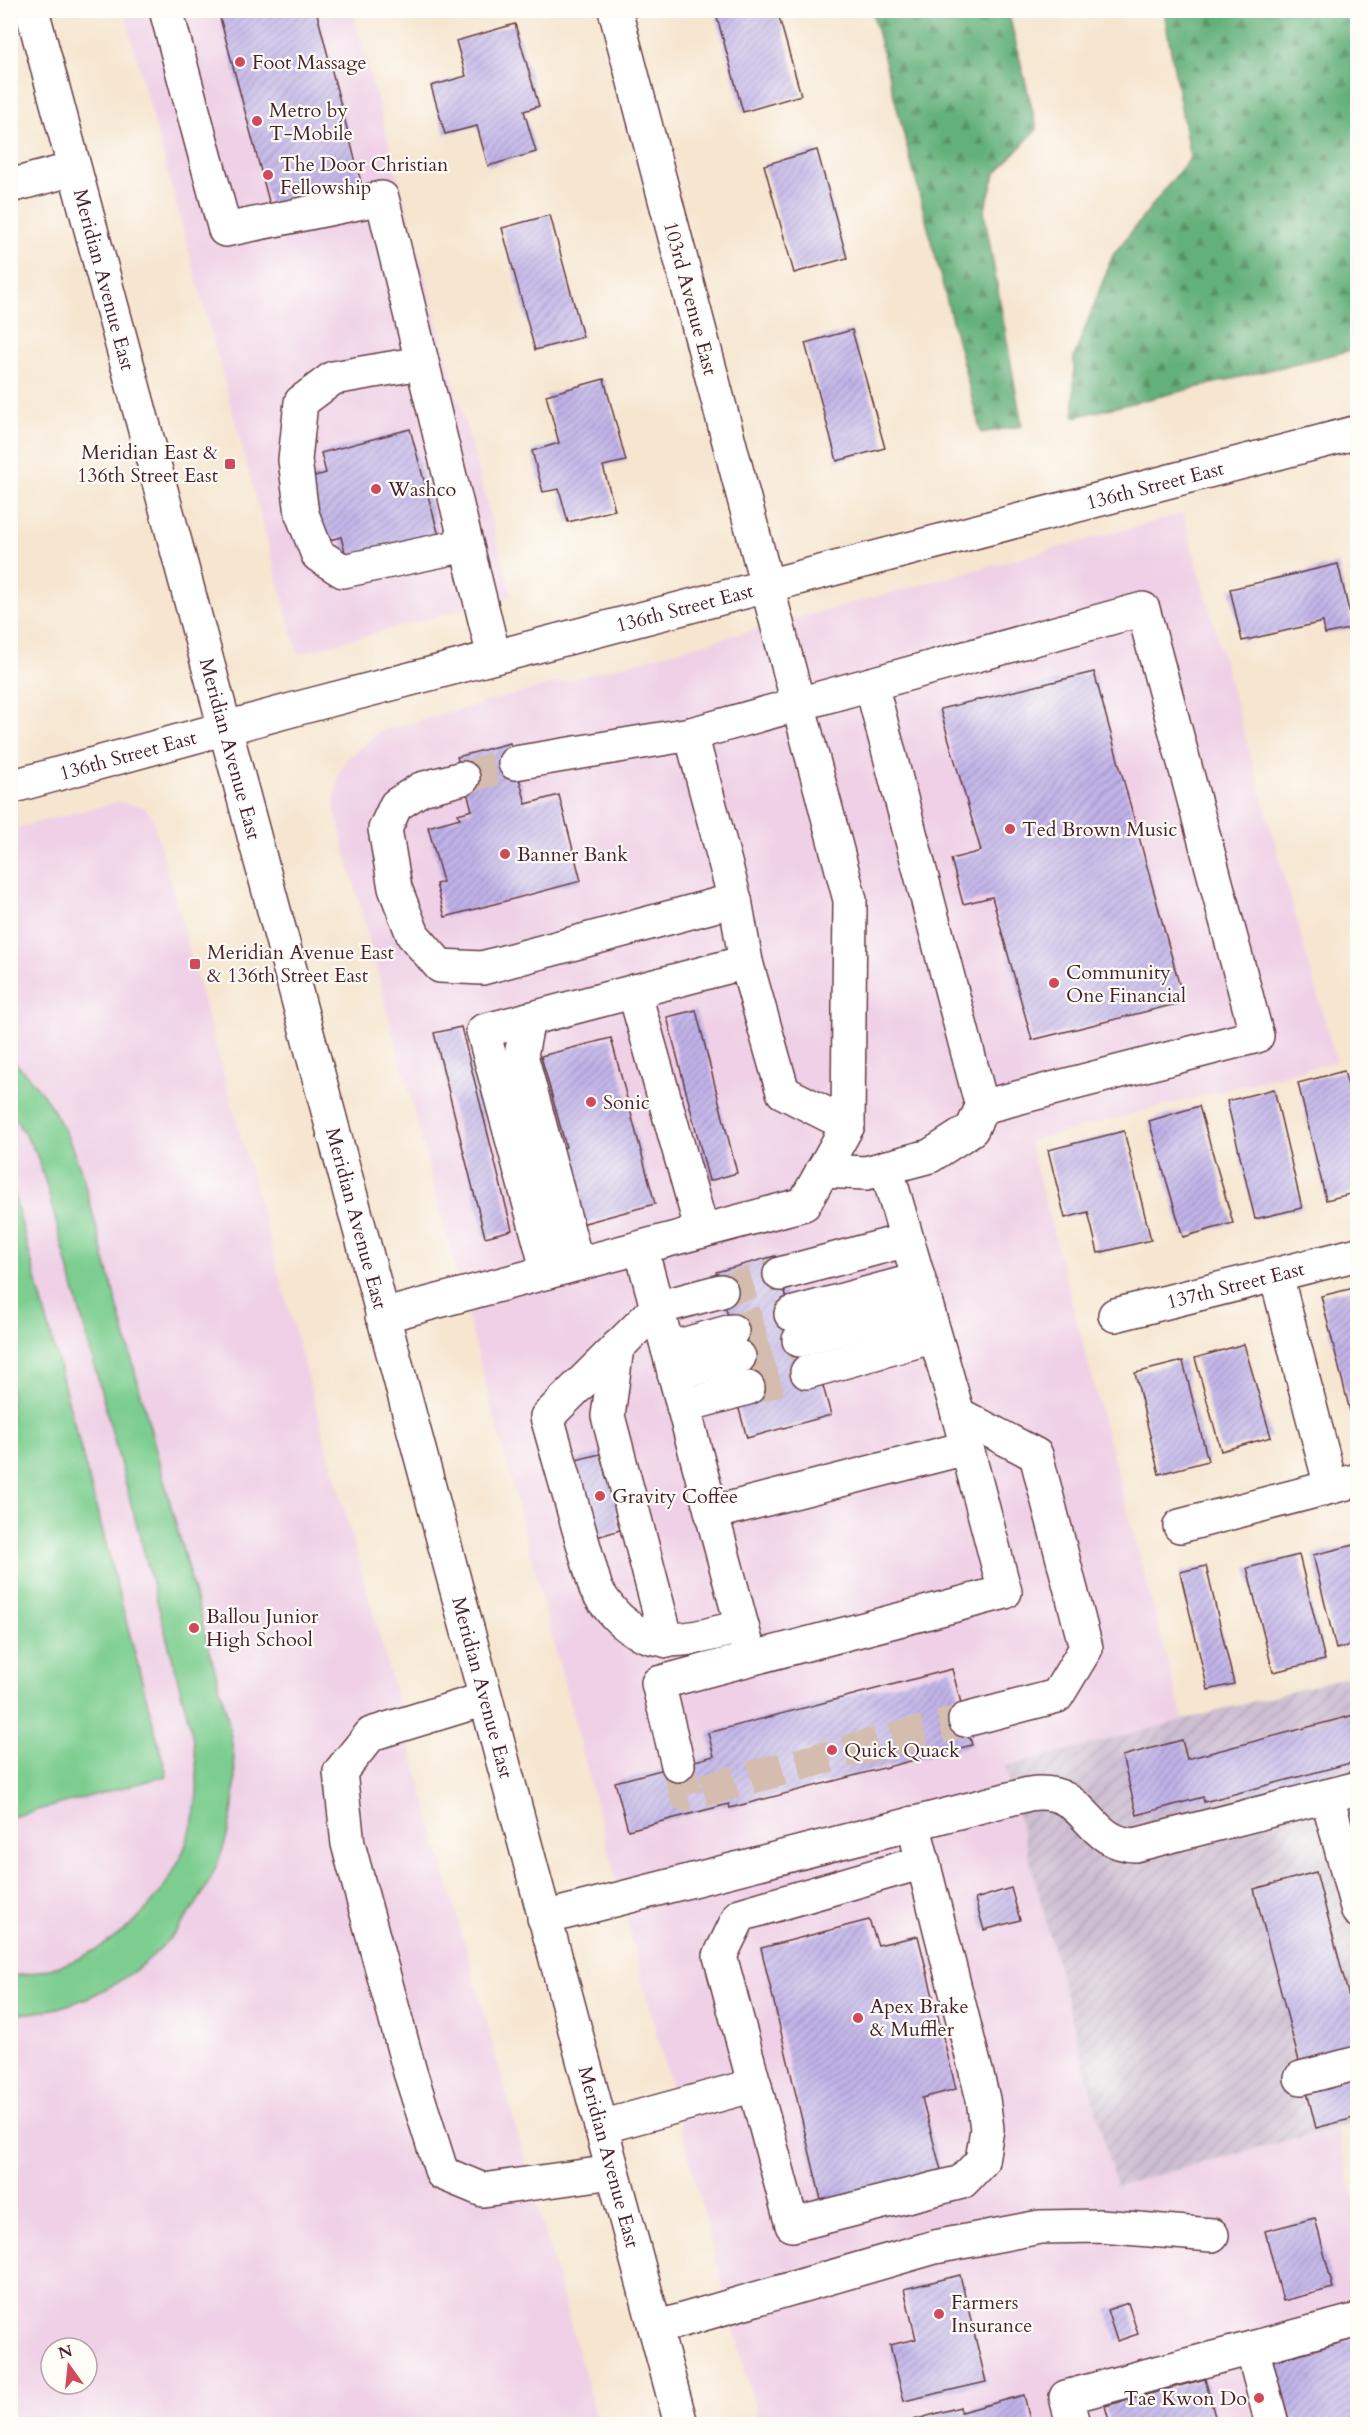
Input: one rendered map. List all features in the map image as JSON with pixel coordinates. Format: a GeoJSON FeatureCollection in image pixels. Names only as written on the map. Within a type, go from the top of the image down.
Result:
{"type":"FeatureCollection","features":[{"type":"Feature","properties":{"kind":"street","name":"Meridian Avenue East"},"geometry":{"type":"LineString","coordinates":[[32,10],[681,2424]]}},
{"type":"Feature","properties":{"kind":"street"},"geometry":{"type":"LineString","coordinates":[[166,10],[225,230],[382,198],[494,657]]}},
{"type":"Feature","properties":{"kind":"street","name":"103rd Avenue East"},"geometry":{"type":"LineString","coordinates":[[615,10],[850,900],[848,1125]]}},
{"type":"Feature","properties":{"kind":"street"},"geometry":{"type":"LineString","coordinates":[[10,186],[74,169]]}},
{"type":"Feature","properties":{"kind":"street"},"geometry":{"type":"LineString","coordinates":[[421,363],[333,378],[301,402],[295,460],[302,514],[318,555],[343,571],[466,545]]}},
{"type":"Feature","properties":{"kind":"street","name":"136th Street East"},"geometry":{"type":"LineString","coordinates":[[10,788],[494,657],[1358,432]]}},
{"type":"Feature","properties":{"kind":"street"},"geometry":{"type":"LineString","coordinates":[[515,763],[690,734],[1143,609],[1257,1036],[982,1107]]}},
{"type":"Feature","properties":{"kind":"street"},"geometry":{"type":"LineString","coordinates":[[822,1171],[866,1173],[930,1156],[972,1129],[982,1107],[871,684]]}},
{"type":"Feature","properties":{"kind":"street"},"geometry":{"type":"LineString","coordinates":[[382,1316],[804,1204],[848,1125],[783,1092],[746,962],[735,900],[690,734]]}},
{"type":"Feature","properties":{"kind":"street"},"geometry":{"type":"LineString","coordinates":[[463,778],[421,789],[412,794],[396,805],[385,829],[395,888],[413,935],[440,966],[482,968],[735,900]]}},
{"type":"Feature","properties":{"kind":"street"},"geometry":{"type":"LineString","coordinates":[[562,1268],[483,1031],[746,962]]}},
{"type":"Feature","properties":{"kind":"street"},"geometry":{"type":"LineString","coordinates":[[634,991],[702,1231]]}},
{"type":"Feature","properties":{"kind":"street"},"geometry":{"type":"LineString","coordinates":[[678,1765],[658,1683],[1005,1592],[958,1414],[886,1167]]}},
{"type":"Feature","properties":{"kind":"street"},"geometry":{"type":"LineString","coordinates":[[780,1274],[907,1240]]}},
{"type":"Feature","properties":{"kind":"street"},"geometry":{"type":"LineString","coordinates":[[641,1248],[751,1659]]}},
{"type":"Feature","properties":{"kind":"street","name":"137th Street East"},"geometry":{"type":"LineString","coordinates":[[1115,1315],[1358,1254]]}},
{"type":"Feature","properties":{"kind":"street"},"geometry":{"type":"LineString","coordinates":[[1180,1526],[1344,1484],[1276,1275]]}},
{"type":"Feature","properties":{"kind":"street"},"geometry":{"type":"LineString","coordinates":[[721,1291],[657,1308],[547,1417],[596,1589],[606,1607],[638,1632],[668,1641],[688,1641],[742,1626]]}},
{"type":"Feature","properties":{"kind":"street"},"geometry":{"type":"LineString","coordinates":[[795,1327],[926,1307]]}},
{"type":"Feature","properties":{"kind":"street"},"geometry":{"type":"LineString","coordinates":[[807,1372],[926,1307]]}},
{"type":"Feature","properties":{"kind":"street"},"geometry":{"type":"LineString","coordinates":[[617,1347],[608,1416],[668,1641]]}},
{"type":"Feature","properties":{"kind":"street"},"geometry":{"type":"LineString","coordinates":[[671,1362],[739,1359],[683,1406]]}},
{"type":"Feature","properties":{"kind":"street"},"geometry":{"type":"LineString","coordinates":[[958,1414],[1036,1455],[1086,1648],[1057,1696],[965,1720]]}},
{"type":"Feature","properties":{"kind":"street"},"geometry":{"type":"LineString","coordinates":[[712,1514],[966,1448]]}},
{"type":"Feature","properties":{"kind":"street"},"geometry":{"type":"LineString","coordinates":[[485,1699],[371,1734],[340,1772],[348,1844],[404,2052],[442,2173],[483,2190],[613,2172]]}},
{"type":"Feature","properties":{"kind":"street"},"geometry":{"type":"LineString","coordinates":[[544,1918],[1029,1794],[1053,1793],[1077,1806],[1107,1838],[1123,1845],[1135,1845],[1342,1792],[1358,1911]]}},
{"type":"Feature","properties":{"kind":"street"},"geometry":{"type":"LineString","coordinates":[[913,1823],[923,1862],[982,2099],[987,2128],[982,2161],[962,2182],[792,2225],[720,1956],[740,1915],[923,1862]]}},
{"type":"Feature","properties":{"kind":"street"},"geometry":{"type":"LineString","coordinates":[[1301,2078],[1358,2063]]}},
{"type":"Feature","properties":{"kind":"street"},"geometry":{"type":"LineString","coordinates":[[601,2127],[755,2085]]}},
{"type":"Feature","properties":{"kind":"street"},"geometry":{"type":"LineString","coordinates":[[654,2328],[935,2247],[1040,2227],[1101,2226],[1212,2235]]}},
{"type":"Feature","properties":{"kind":"street"},"geometry":{"type":"LineString","coordinates":[[1073,2424],[1066,2397],[1358,2320]]}},
{"type":"Feature","properties":{"kind":"street"},"geometry":{"type":"LineString","coordinates":[[1252,2348],[1272,2424]]}},
{"type":"Feature","properties":{"kind":"shaded area"},"geometry":{"type":"Polygon","coordinates":[[[124,11],[353,11],[512,596],[298,654],[124,11]]]}},
{"type":"Feature","properties":{"kind":"shaded area"},"geometry":{"type":"Polygon","coordinates":[[[1183,514],[1336,1061],[1029,1141],[1183,1720],[1005,1768],[1116,2186],[1336,2128],[1357,2211],[1357,2424],[759,2424],[334,807],[338,776],[347,759],[380,731],[1183,514]]]}},
{"type":"Feature","properties":{"kind":"shaded area","name":"Ballou Junior High School"},"geometry":{"type":"Polygon","coordinates":[[[118,802],[144,807],[152,816],[598,2424],[11,2424],[11,829],[118,802]]]}},
{"type":"Feature","properties":{"kind":"shaded area"},"geometry":{"type":"Polygon","coordinates":[[[1357,1674],[1357,2122],[1116,2186],[1005,1767],[1357,1674]]]}},
{"type":"Feature","properties":{"kind":"green space"},"geometry":{"type":"Polygon","coordinates":[[[872,11],[1008,11],[1037,129],[995,174],[984,212],[1022,426],[981,433],[872,11]]]}},
{"type":"Feature","properties":{"kind":"green space"},"geometry":{"type":"Polygon","coordinates":[[[1164,11],[1357,11],[1357,349],[1074,417],[1074,357],[1113,255],[1190,158],[1164,11]]]}},
{"type":"Feature","properties":{"kind":"green space"},"geometry":{"type":"Polygon","coordinates":[[[10,1058],[45,1097],[54,1111],[82,1174],[227,1715],[235,1776],[234,1797],[226,1838],[211,1878],[189,1914],[162,1947],[129,1974],[93,1995],[53,2009],[11,2014],[11,1976],[46,1970],[80,1958],[110,1941],[137,1919],[160,1892],[178,1862],[191,1829],[197,1784],[196,1759],[190,1725],[46,1184],[36,1153],[11,1112],[10,1058]]]}},
{"type":"Feature","properties":{"kind":"green space"},"geometry":{"type":"Polygon","coordinates":[[[11,1184],[167,1776],[10,1817],[11,1184]]]}},
{"type":"Feature","properties":{"kind":"building"},"geometry":{"type":"Polygon","coordinates":[[[218,10],[316,10],[362,186],[271,209],[218,10]]]}},
{"type":"Feature","properties":{"kind":"building"},"geometry":{"type":"Polygon","coordinates":[[[715,10],[777,10],[801,95],[743,112],[715,10]]]}},
{"type":"Feature","properties":{"kind":"building"},"geometry":{"type":"Polygon","coordinates":[[[515,24],[539,106],[524,111],[536,152],[488,166],[477,126],[445,134],[431,86],[466,76],[456,41],[515,24]]]}},
{"type":"Feature","properties":{"kind":"building"},"geometry":{"type":"Polygon","coordinates":[[[817,150],[847,258],[794,273],[764,165],[817,150]]]}},
{"type":"Feature","properties":{"kind":"building"},"geometry":{"type":"Polygon","coordinates":[[[550,215],[583,337],[535,350],[502,228],[550,215]]]}},
{"type":"Feature","properties":{"kind":"building"},"geometry":{"type":"Polygon","coordinates":[[[852,330],[885,448],[837,461],[805,343],[852,330]]]}},
{"type":"Feature","properties":{"kind":"building"},"geometry":{"type":"Polygon","coordinates":[[[604,379],[626,461],[603,466],[615,510],[568,522],[559,489],[543,492],[532,451],[559,443],[546,395],[604,379]]]}},
{"type":"Feature","properties":{"kind":"building"},"geometry":{"type":"Polygon","coordinates":[[[410,429],[439,536],[347,560],[341,537],[318,543],[301,480],[326,473],[321,453],[410,429]]]}},
{"type":"Feature","properties":{"kind":"building"},"geometry":{"type":"Polygon","coordinates":[[[1338,564],[1353,628],[1325,634],[1323,622],[1242,641],[1230,589],[1338,564]]]}},
{"type":"Feature","properties":{"kind":"building"},"geometry":{"type":"Polygon","coordinates":[[[1094,672],[1184,1002],[1032,1040],[992,897],[963,904],[951,859],[981,851],[940,709],[1094,672]]]}},
{"type":"Feature","properties":{"kind":"building","name":"Banner Bank"},"geometry":{"type":"Polygon","coordinates":[[[510,743],[526,804],[559,795],[581,881],[445,917],[436,884],[443,882],[428,827],[460,818],[458,814],[472,810],[457,757],[510,743]]]}},
{"type":"Feature","properties":{"kind":"building"},"geometry":{"type":"Polygon","coordinates":[[[696,1010],[737,1173],[709,1181],[667,1017],[696,1010]]]}},
{"type":"Feature","properties":{"kind":"building"},"geometry":{"type":"Polygon","coordinates":[[[461,1027],[512,1230],[485,1237],[434,1033],[461,1027]]]}},
{"type":"Feature","properties":{"kind":"building","name":"Sonic"},"geometry":{"type":"Polygon","coordinates":[[[611,1038],[655,1204],[581,1224],[548,1152],[566,1147],[541,1056],[611,1038]]]}},
{"type":"Feature","properties":{"kind":"building"},"geometry":{"type":"Polygon","coordinates":[[[1344,1071],[1358,1124],[1358,1192],[1326,1200],[1298,1083],[1344,1071]]]}},
{"type":"Feature","properties":{"kind":"building"},"geometry":{"type":"Polygon","coordinates":[[[1274,1089],[1302,1208],[1255,1219],[1227,1101],[1274,1089]]]}},
{"type":"Feature","properties":{"kind":"building"},"geometry":{"type":"Polygon","coordinates":[[[1199,1106],[1233,1223],[1183,1237],[1149,1121],[1199,1106]]]}},
{"type":"Feature","properties":{"kind":"building"},"geometry":{"type":"Polygon","coordinates":[[[1124,1131],[1151,1240],[1098,1253],[1088,1212],[1065,1218],[1048,1150],[1124,1131]]]}},
{"type":"Feature","properties":{"kind":"building"},"geometry":{"type":"Polygon","coordinates":[[[775,1256],[810,1382],[821,1379],[831,1415],[747,1438],[737,1402],[750,1398],[716,1272],[775,1256]]]}},
{"type":"Feature","properties":{"kind":"building"},"geometry":{"type":"Polygon","coordinates":[[[1358,1287],[1358,1438],[1357,1439],[1321,1296],[1358,1287]]]}},
{"type":"Feature","properties":{"kind":"building"},"geometry":{"type":"Polygon","coordinates":[[[1244,1344],[1271,1437],[1221,1451],[1195,1358],[1244,1344]]]}},
{"type":"Feature","properties":{"kind":"building"},"geometry":{"type":"Polygon","coordinates":[[[1183,1361],[1208,1461],[1159,1474],[1135,1373],[1183,1361]]]}},
{"type":"Feature","properties":{"kind":"building","name":"Gravity Coffee"},"geometry":{"type":"Polygon","coordinates":[[[600,1454],[606,1477],[621,1473],[630,1505],[615,1509],[620,1530],[597,1537],[576,1460],[600,1454]]]}},
{"type":"Feature","properties":{"kind":"building"},"geometry":{"type":"Polygon","coordinates":[[[1358,1544],[1358,1643],[1336,1649],[1313,1555],[1358,1544]]]}},
{"type":"Feature","properties":{"kind":"building"},"geometry":{"type":"Polygon","coordinates":[[[1299,1555],[1325,1660],[1273,1672],[1247,1568],[1299,1555]]]}},
{"type":"Feature","properties":{"kind":"building"},"geometry":{"type":"Polygon","coordinates":[[[1206,1566],[1234,1684],[1208,1690],[1180,1572],[1206,1566]]]}},
{"type":"Feature","properties":{"kind":"building","name":"Quick Quack"},"geometry":{"type":"Polygon","coordinates":[[[952,1669],[972,1745],[730,1808],[729,1804],[628,1830],[615,1782],[714,1756],[708,1733],[952,1669]]]}},
{"type":"Feature","properties":{"kind":"building"},"geometry":{"type":"Polygon","coordinates":[[[1358,1714],[1358,1761],[1204,1802],[1203,1797],[1137,1815],[1122,1756],[1182,1740],[1187,1759],[1358,1714]]]}},
{"type":"Feature","properties":{"kind":"building"},"geometry":{"type":"Polygon","coordinates":[[[1316,1872],[1358,2031],[1358,2046],[1299,2061],[1254,1889],[1316,1872]]]}},
{"type":"Feature","properties":{"kind":"building"},"geometry":{"type":"Polygon","coordinates":[[[1011,1888],[1020,1920],[984,1930],[975,1899],[1011,1888]]]}},
{"type":"Feature","properties":{"kind":"building","name":"Apex Brake & Muffler"},"geometry":{"type":"Polygon","coordinates":[[[869,1920],[878,1945],[918,1936],[956,2089],[922,2098],[942,2174],[822,2204],[761,1948],[869,1920]]]}},
{"type":"Feature","properties":{"kind":"building"},"geometry":{"type":"Polygon","coordinates":[[[1358,2075],[1358,2117],[1316,2128],[1306,2088],[1358,2075]]]}},
{"type":"Feature","properties":{"kind":"building"},"geometry":{"type":"Polygon","coordinates":[[[1315,2218],[1333,2288],[1283,2301],[1265,2231],[1315,2218]]]}},
{"type":"Feature","properties":{"kind":"building","name":"Farmers Insurance"},"geometry":{"type":"Polygon","coordinates":[[[960,2275],[986,2382],[904,2401],[890,2345],[916,2339],[904,2289],[960,2275]]]}},
{"type":"Feature","properties":{"kind":"building"},"geometry":{"type":"Polygon","coordinates":[[[1128,2303],[1138,2334],[1117,2341],[1107,2310],[1128,2303]]]}},
{"type":"Feature","properties":{"kind":"building"},"geometry":{"type":"Polygon","coordinates":[[[1358,2338],[1358,2424],[1290,2424],[1273,2361],[1358,2338]]]}},
{"type":"Feature","properties":{"kind":"building"},"geometry":{"type":"Polygon","coordinates":[[[1205,2379],[1217,2424],[1110,2424],[1105,2406],[1205,2379]]]}},
{"type":"Feature","properties":{"kind":"building"},"geometry":{"type":"Polygon","coordinates":[[[1024,2395],[1031,2424],[899,2424],[960,2407],[961,2412],[1024,2395]]]}},
{"type":"Feature","properties":{"kind":"tunnel"},"geometry":{"type":"LineString","coordinates":[[463,778],[515,763]]}},
{"type":"Feature","properties":{"kind":"tunnel"},"geometry":{"type":"LineString","coordinates":[[721,1291],[780,1274]]}},
{"type":"Feature","properties":{"kind":"tunnel"},"geometry":{"type":"LineString","coordinates":[[732,1331],[791,1314]]}},
{"type":"Feature","properties":{"kind":"tunnel"},"geometry":{"type":"LineString","coordinates":[[739,1357],[799,1340]]}},
{"type":"Feature","properties":{"kind":"tunnel"},"geometry":{"type":"LineString","coordinates":[[748,1388],[807,1372]]}},
{"type":"Feature","properties":{"kind":"tunnel"},"geometry":{"type":"LineString","coordinates":[[678,1765],[686,1795],[965,1720]]}},
{"type":"Feature","properties":{"kind":"place","name":"Foot Massage"},"geometry":{"type":"Point","coordinates":[240,62]}},
{"type":"Feature","properties":{"kind":"place","name":"Metro by T-Mobile"},"geometry":{"type":"Point","coordinates":[257,121]}},
{"type":"Feature","properties":{"kind":"place","name":"The Door Christian Fellowship"},"geometry":{"type":"Point","coordinates":[268,175]}},
{"type":"Feature","properties":{"kind":"place","name":"Meridian East & 136th Street East"},"geometry":{"type":"Point","coordinates":[230,464]}},
{"type":"Feature","properties":{"kind":"place","name":"Washco"},"geometry":{"type":"Point","coordinates":[376,489]}},
{"type":"Feature","properties":{"kind":"place","name":"Ted Brown Music"},"geometry":{"type":"Point","coordinates":[1010,829]}},
{"type":"Feature","properties":{"kind":"place","name":"Banner Bank"},"geometry":{"type":"Point","coordinates":[505,854]}},
{"type":"Feature","properties":{"kind":"place","name":"Meridian Avenue East & 136th Street East"},"geometry":{"type":"Point","coordinates":[195,964]}},
{"type":"Feature","properties":{"kind":"place","name":"Community One Financial"},"geometry":{"type":"Point","coordinates":[1054,983]}},
{"type":"Feature","properties":{"kind":"place","name":"Sonic"},"geometry":{"type":"Point","coordinates":[591,1102]}},
{"type":"Feature","properties":{"kind":"place","name":"Gravity Coffee"},"geometry":{"type":"Point","coordinates":[600,1496]}},
{"type":"Feature","properties":{"kind":"place","name":"Ballou Junior High School"},"geometry":{"type":"Point","coordinates":[194,1628]}},
{"type":"Feature","properties":{"kind":"place","name":"Quick Quack"},"geometry":{"type":"Point","coordinates":[832,1750]}},
{"type":"Feature","properties":{"kind":"place","name":"Apex Brake & Muffler"},"geometry":{"type":"Point","coordinates":[858,2018]}},
{"type":"Feature","properties":{"kind":"place","name":"Farmers Insurance"},"geometry":{"type":"Point","coordinates":[939,2314]}},
{"type":"Feature","properties":{"kind":"place","name":"Tae Kwon Do"},"geometry":{"type":"Point","coordinates":[1259,2398]}}]}
